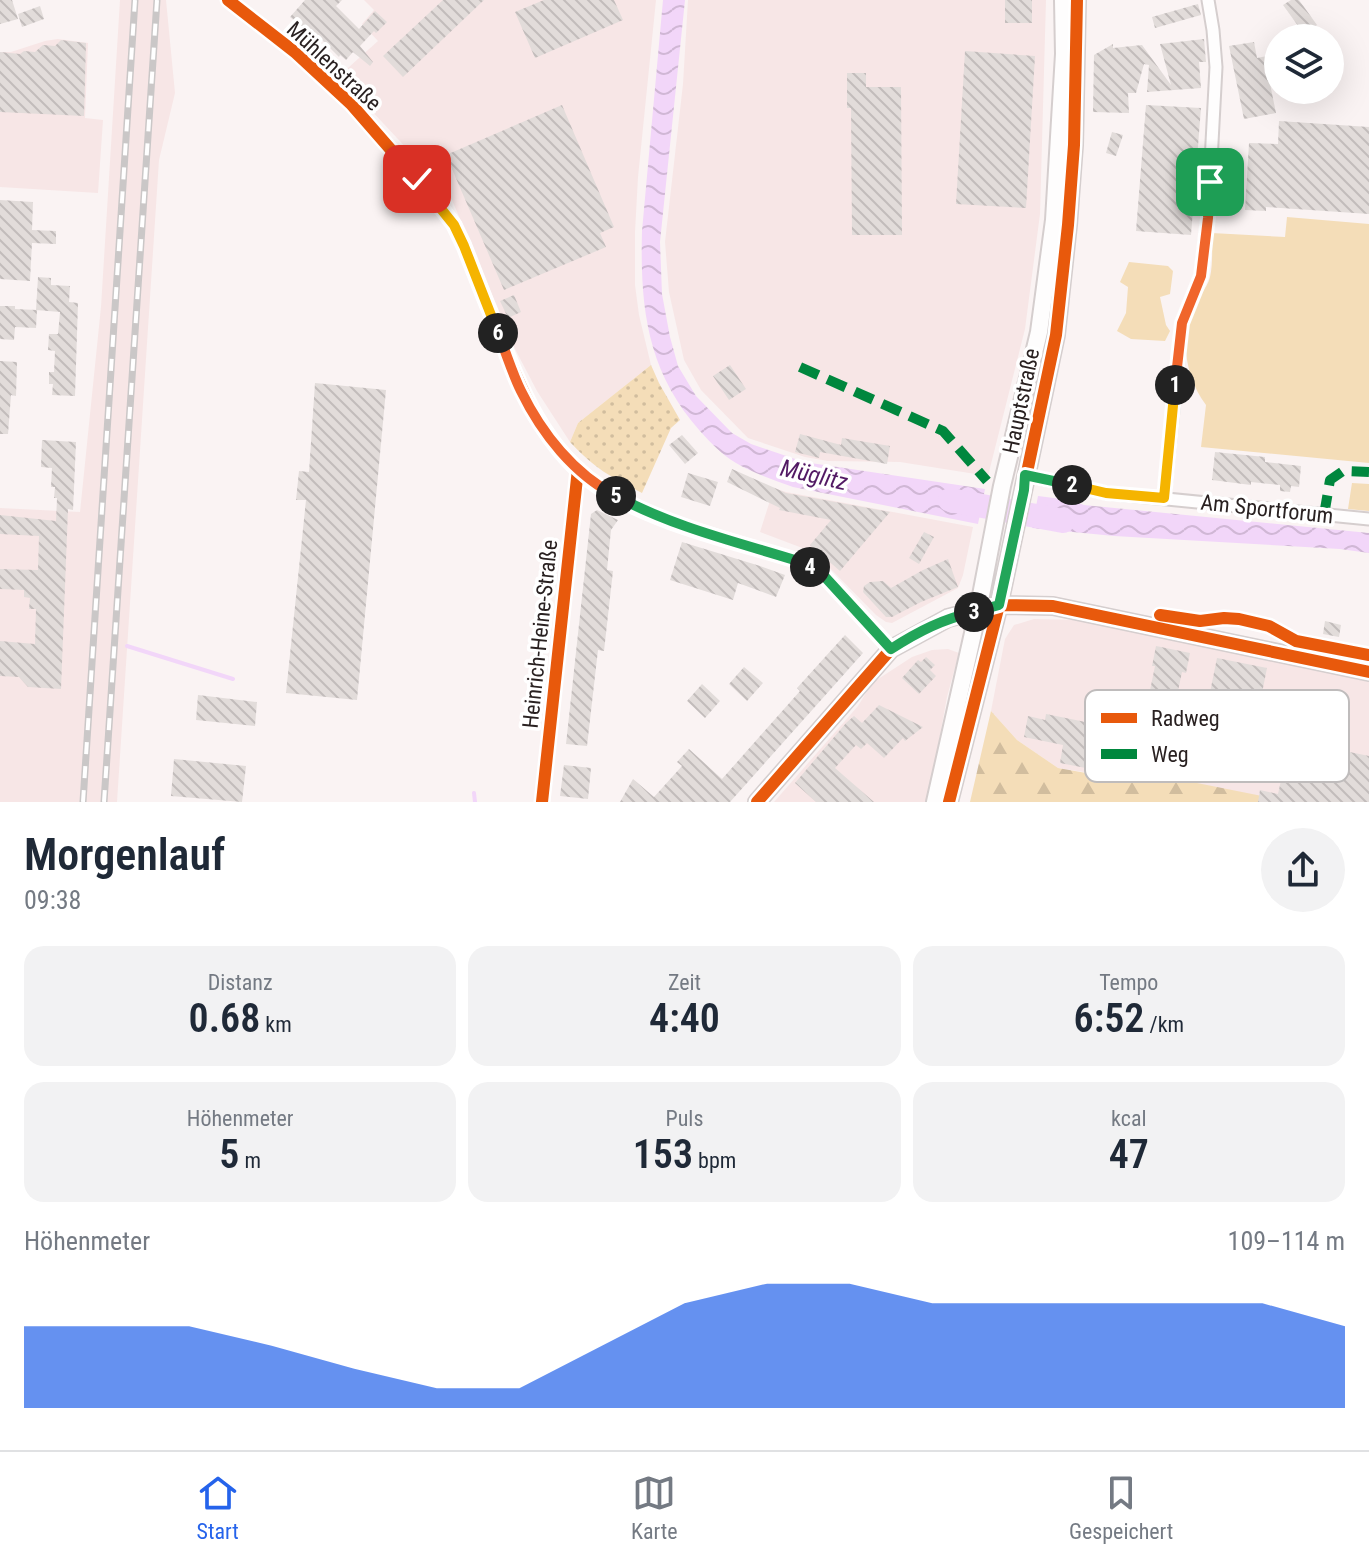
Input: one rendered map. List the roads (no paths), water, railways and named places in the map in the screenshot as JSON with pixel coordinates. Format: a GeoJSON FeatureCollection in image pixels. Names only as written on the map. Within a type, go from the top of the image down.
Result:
{"type":"FeatureCollection","features":[{"type":"Feature","properties":{"kind":"main road","name":"Hauptstraße"},"geometry":{"type":"LineString","coordinates":[[935,802],[978,611],[1002,486],[1039,332],[1054,220],[1064,54],[1063,0]]}},
{"type":"Feature","properties":{"kind":"main road","name":"Hauptstraße"},"geometry":{"type":"LineString","coordinates":[[949,802],[999,605],[1056,335],[1074,145],[1077,0]]}},
{"type":"Feature","properties":{"kind":"main road"},"geometry":{"type":"LineString","coordinates":[[757,802],[891,649],[948,618],[999,605],[1053,606],[1369,672]]}},
{"type":"Feature","properties":{"kind":"street","name":"Mühlenstraße"},"geometry":{"type":"LineString","coordinates":[[228,0],[323,77],[351,104],[440,206],[464,246],[521,391],[547,434],[578,469],[599,487],[640,509],[809,566],[825,577],[891,649]]}},
{"type":"Feature","properties":{"kind":"street"},"geometry":{"type":"LineString","coordinates":[[1164,498],[1182,323],[1198,285],[1205,253],[1216,67],[1208,0]]}},
{"type":"Feature","properties":{"kind":"street","name":"Heinrich-Heine-Straße"},"geometry":{"type":"LineString","coordinates":[[542,802],[578,469]]}},
{"type":"Feature","properties":{"kind":"street","name":"Am Sportforum"},"geometry":{"type":"LineString","coordinates":[[1024,483],[1369,519]]}},
{"type":"Feature","properties":{"kind":"water"},"geometry":{"type":"Polygon","coordinates":[[[663,0],[685,0],[660,242],[662,294],[678,366],[696,396],[732,433],[751,444],[804,462],[985,489],[978,524],[793,487],[749,470],[708,440],[668,385],[650,337],[645,312],[642,259],[663,0]]]}},
{"type":"Feature","properties":{"kind":"water"},"geometry":{"type":"Polygon","coordinates":[[[1038,496],[1084,505],[1369,533],[1369,553],[1032,528],[1038,496]]]}},
{"type":"Feature","properties":{"kind":"waterway","name":"Müglitz"},"geometry":{"type":"LineString","coordinates":[[950,500],[1063,521]]}},
{"type":"Feature","properties":{"kind":"waterway"},"geometry":{"type":"LineString","coordinates":[[127,646],[233,679]]}},
{"type":"Feature","properties":{"kind":"waterway"},"geometry":{"type":"LineString","coordinates":[[474,793],[475,802]]}},
{"type":"Feature","properties":{"kind":"railway"},"geometry":{"type":"LineString","coordinates":[[83,802],[135,0]]}},
{"type":"Feature","properties":{"kind":"railway"},"geometry":{"type":"LineString","coordinates":[[104,802],[157,0]]}}]}
